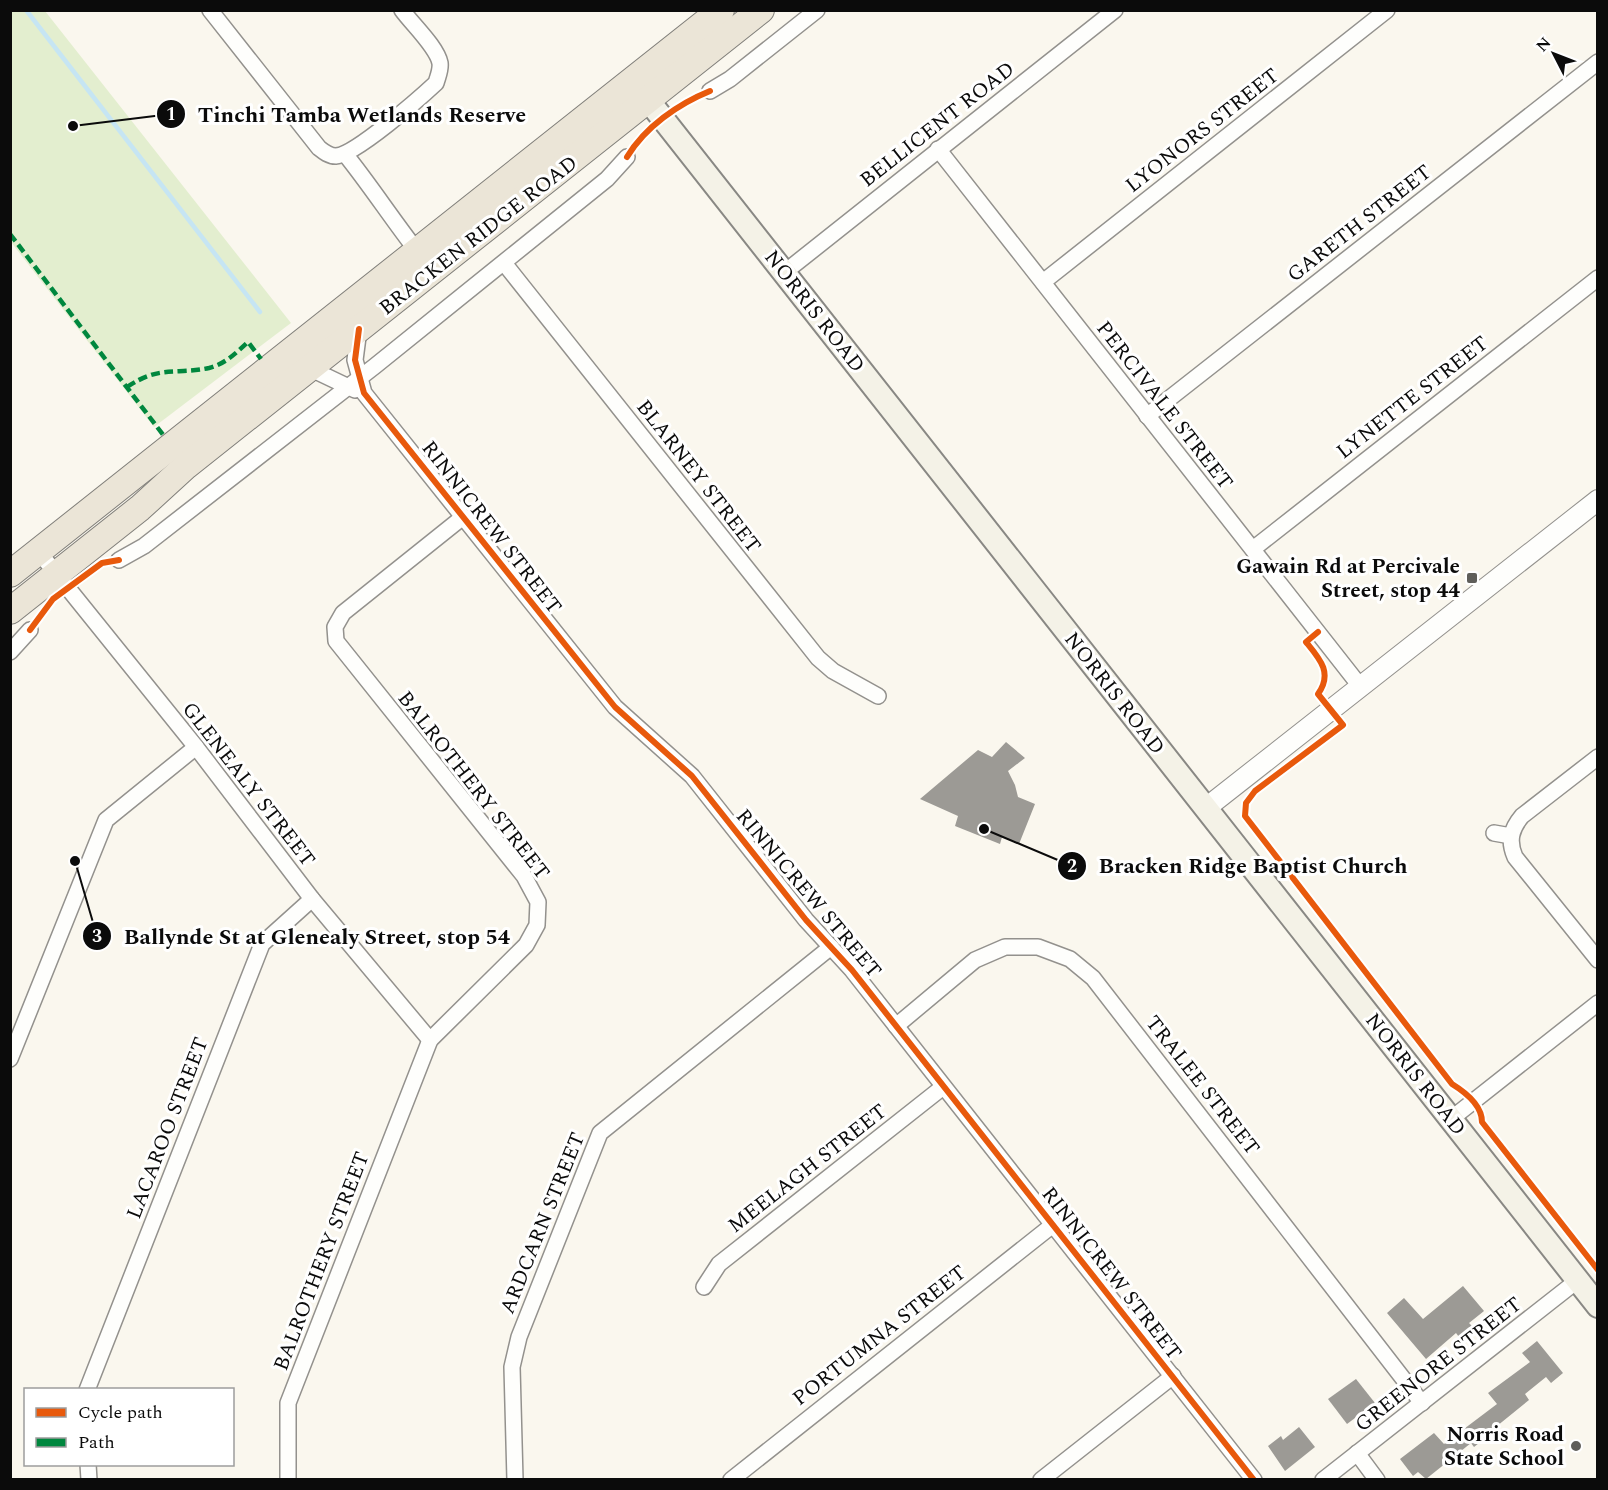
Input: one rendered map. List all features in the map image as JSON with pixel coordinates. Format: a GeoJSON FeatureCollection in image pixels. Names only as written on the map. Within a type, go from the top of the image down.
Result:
{"type":"FeatureCollection","features":[{"type":"Feature","properties":{"kind":"main road","name":"BRACKEN RIDGE ROAD"},"geometry":{"type":"LineString","coordinates":[[10,574],[721,10]]}},
{"type":"Feature","properties":{"kind":"main road","name":"BRACKEN RIDGE ROAD"},"geometry":{"type":"LineString","coordinates":[[10,611],[140,508],[186,466],[761,10]]}},
{"type":"Feature","properties":{"kind":"main road","name":"NORRIS ROAD"},"geometry":{"type":"LineString","coordinates":[[633,80],[1598,1306]]}},
{"type":"Feature","properties":{"kind":"street"},"geometry":{"type":"LineString","coordinates":[[210,10],[319,148],[327,154],[336,156],[345,154],[391,120],[436,82],[440,73],[440,63],[434,51],[402,10]]}},
{"type":"Feature","properties":{"kind":"street"},"geometry":{"type":"LineString","coordinates":[[710,91],[730,79],[817,10]]}},
{"type":"Feature","properties":{"kind":"street","name":"BELLICENT ROAD"},"geometry":{"type":"LineString","coordinates":[[785,272],[1115,10]]}},
{"type":"Feature","properties":{"kind":"street","name":"LYONORS STREET"},"geometry":{"type":"LineString","coordinates":[[1043,282],[1387,10]]}},
{"type":"Feature","properties":{"kind":"street","name":"GARETH STREET"},"geometry":{"type":"LineString","coordinates":[[1147,416],[1598,62]]}},
{"type":"Feature","properties":{"kind":"street","name":"PERCIVALE STREET"},"geometry":{"type":"LineString","coordinates":[[938,149],[1360,686]]}},
{"type":"Feature","properties":{"kind":"street"},"geometry":{"type":"LineString","coordinates":[[345,154],[417,251]]}},
{"type":"Feature","properties":{"kind":"street","name":"BRACKEN RIDGE ROAD"},"geometry":{"type":"LineString","coordinates":[[119,560],[144,546],[357,386],[607,178],[627,157]]}},
{"type":"Feature","properties":{"kind":"street","name":"BLARNEY STREET"},"geometry":{"type":"LineString","coordinates":[[504,263],[818,658],[833,671],[878,696]]}},
{"type":"Feature","properties":{"kind":"street","name":"LYNETTE STREET"},"geometry":{"type":"LineString","coordinates":[[1253,549],[1598,278]]}},
{"type":"Feature","properties":{"kind":"street"},"geometry":{"type":"LineString","coordinates":[[357,386],[355,360],[359,329]]}},
{"type":"Feature","properties":{"kind":"street","name":"RINNICREW STREET"},"geometry":{"type":"LineString","coordinates":[[309,368],[357,386],[615,708],[692,776],[806,920],[852,970],[1254,1479]]}},
{"type":"Feature","properties":{"kind":"street"},"geometry":{"type":"LineString","coordinates":[[1206,808],[1598,500]]}},
{"type":"Feature","properties":{"kind":"street","name":"BALROTHERY STREET"},"geometry":{"type":"LineString","coordinates":[[288,1479],[288,1403],[430,1041],[526,945],[537,925],[538,902],[524,876],[336,641],[335,627],[343,613],[463,517]]}},
{"type":"Feature","properties":{"kind":"street","name":"GLENEALY STREET"},"geometry":{"type":"LineString","coordinates":[[38,551],[196,747],[312,899],[430,1041]]}},
{"type":"Feature","properties":{"kind":"street"},"geometry":{"type":"LineString","coordinates":[[10,652],[30,630]]}},
{"type":"Feature","properties":{"kind":"street"},"geometry":{"type":"LineString","coordinates":[[10,1059],[106,820],[196,747]]}},
{"type":"Feature","properties":{"kind":"street"},"geometry":{"type":"LineString","coordinates":[[1598,757],[1522,816],[1514,826],[1510,846],[1515,857],[1598,960]]}},
{"type":"Feature","properties":{"kind":"street"},"geometry":{"type":"LineString","coordinates":[[1494,833],[1511,836]]}},
{"type":"Feature","properties":{"kind":"street","name":"LACAROO STREET"},"geometry":{"type":"LineString","coordinates":[[87,1388],[262,944],[312,899]]}},
{"type":"Feature","properties":{"kind":"street","name":"TRALEE STREET"},"geometry":{"type":"LineString","coordinates":[[896,1026],[975,960],[1005,946],[1038,947],[1070,959],[1094,978],[1422,1403]]}},
{"type":"Feature","properties":{"kind":"street","name":"ARDCARN STREET"},"geometry":{"type":"LineString","coordinates":[[515,1479],[512,1367],[519,1337],[600,1133],[831,947]]}},
{"type":"Feature","properties":{"kind":"street"},"geometry":{"type":"LineString","coordinates":[[1451,1119],[1598,1003]]}},
{"type":"Feature","properties":{"kind":"street","name":"MEELAGH STREET"},"geometry":{"type":"LineString","coordinates":[[704,1287],[719,1264],[943,1087]]}},
{"type":"Feature","properties":{"kind":"street","name":"PORTUMNA STREET"},"geometry":{"type":"LineString","coordinates":[[731,1479],[1054,1224]]}},
{"type":"Feature","properties":{"kind":"street","name":"GREENORE STREET"},"geometry":{"type":"LineString","coordinates":[[1323,1479],[1578,1280]]}},
{"type":"Feature","properties":{"kind":"street"},"geometry":{"type":"LineString","coordinates":[[1041,1479],[1173,1376]]}},
{"type":"Feature","properties":{"kind":"street"},"geometry":{"type":"LineString","coordinates":[[1357,1454],[1377,1479]]}},
{"type":"Feature","properties":{"kind":"green space"},"geometry":{"type":"Polygon","coordinates":[[[11,10],[45,11],[291,323],[154,427],[11,242],[11,10]]]}},
{"type":"Feature","properties":{"kind":"building"},"geometry":{"type":"Polygon","coordinates":[[[1006,742],[1025,758],[1008,771],[1018,797],[1035,804],[1019,844],[1002,837],[1000,844],[955,826],[958,816],[920,799],[978,750],[992,757],[1006,742]]]}},
{"type":"Feature","properties":{"kind":"building"},"geometry":{"type":"Polygon","coordinates":[[[1463,1286],[1484,1311],[1469,1323],[1472,1326],[1459,1337],[1456,1333],[1426,1359],[1387,1313],[1404,1298],[1423,1319],[1463,1286]]]}},
{"type":"Feature","properties":{"kind":"building"},"geometry":{"type":"Polygon","coordinates":[[[1537,1341],[1563,1373],[1551,1383],[1546,1377],[1525,1394],[1529,1400],[1474,1447],[1471,1443],[1426,1479],[1418,1472],[1413,1476],[1400,1459],[1434,1433],[1444,1444],[1497,1404],[1488,1393],[1530,1362],[1522,1353],[1537,1341]]]}},
{"type":"Feature","properties":{"kind":"building"},"geometry":{"type":"Polygon","coordinates":[[[1356,1379],[1375,1403],[1347,1424],[1328,1399],[1356,1379]]]}},
{"type":"Feature","properties":{"kind":"building"},"geometry":{"type":"Polygon","coordinates":[[[1299,1427],[1315,1447],[1285,1471],[1268,1446],[1281,1436],[1283,1440],[1299,1427]]]}},
{"type":"Feature","properties":{"kind":"waterway"},"geometry":{"type":"LineString","coordinates":[[26,10],[260,312]]}},
{"type":"Feature","properties":{"kind":"marked path"},"geometry":{"type":"LineString","coordinates":[[10,234],[164,436]]}},
{"type":"Feature","properties":{"kind":"marked path"},"geometry":{"type":"LineString","coordinates":[[127,387],[158,373],[215,366],[230,358],[248,342],[261,359]]}},
{"type":"Feature","properties":{"kind":"cycle path"},"geometry":{"type":"LineString","coordinates":[[627,157],[643,136],[663,118],[710,91]]}},
{"type":"Feature","properties":{"kind":"cycle path"},"geometry":{"type":"LineString","coordinates":[[359,329],[355,360],[364,393],[615,707],[692,776],[806,920],[852,970],[1254,1480]]}},
{"type":"Feature","properties":{"kind":"cycle path"},"geometry":{"type":"LineString","coordinates":[[30,630],[53,599],[102,563],[119,560]]}},
{"type":"Feature","properties":{"kind":"cycle path"},"geometry":{"type":"LineString","coordinates":[[1318,632],[1306,642],[1323,666],[1324,679],[1318,694],[1343,725],[1255,791],[1246,803],[1245,816],[1452,1084],[1476,1105],[1482,1122],[1598,1270]]}},
{"type":"Feature","properties":{"kind":"place","name":"Tinchi Tamba Wetlands Reserve"},"geometry":{"type":"Point","coordinates":[73,126]}},
{"type":"Feature","properties":{"kind":"place","name":"Gawain Rd at Percivale Street, stop 44"},"geometry":{"type":"Point","coordinates":[1472,578]}},
{"type":"Feature","properties":{"kind":"place","name":"Bracken Ridge Baptist Church"},"geometry":{"type":"Point","coordinates":[984,829]}},
{"type":"Feature","properties":{"kind":"place","name":"Ballynde St at Glenealy Street, stop 54"},"geometry":{"type":"Point","coordinates":[75,861]}},
{"type":"Feature","properties":{"kind":"place","name":"Norris Road State School"},"geometry":{"type":"Point","coordinates":[1576,1446]}}]}
